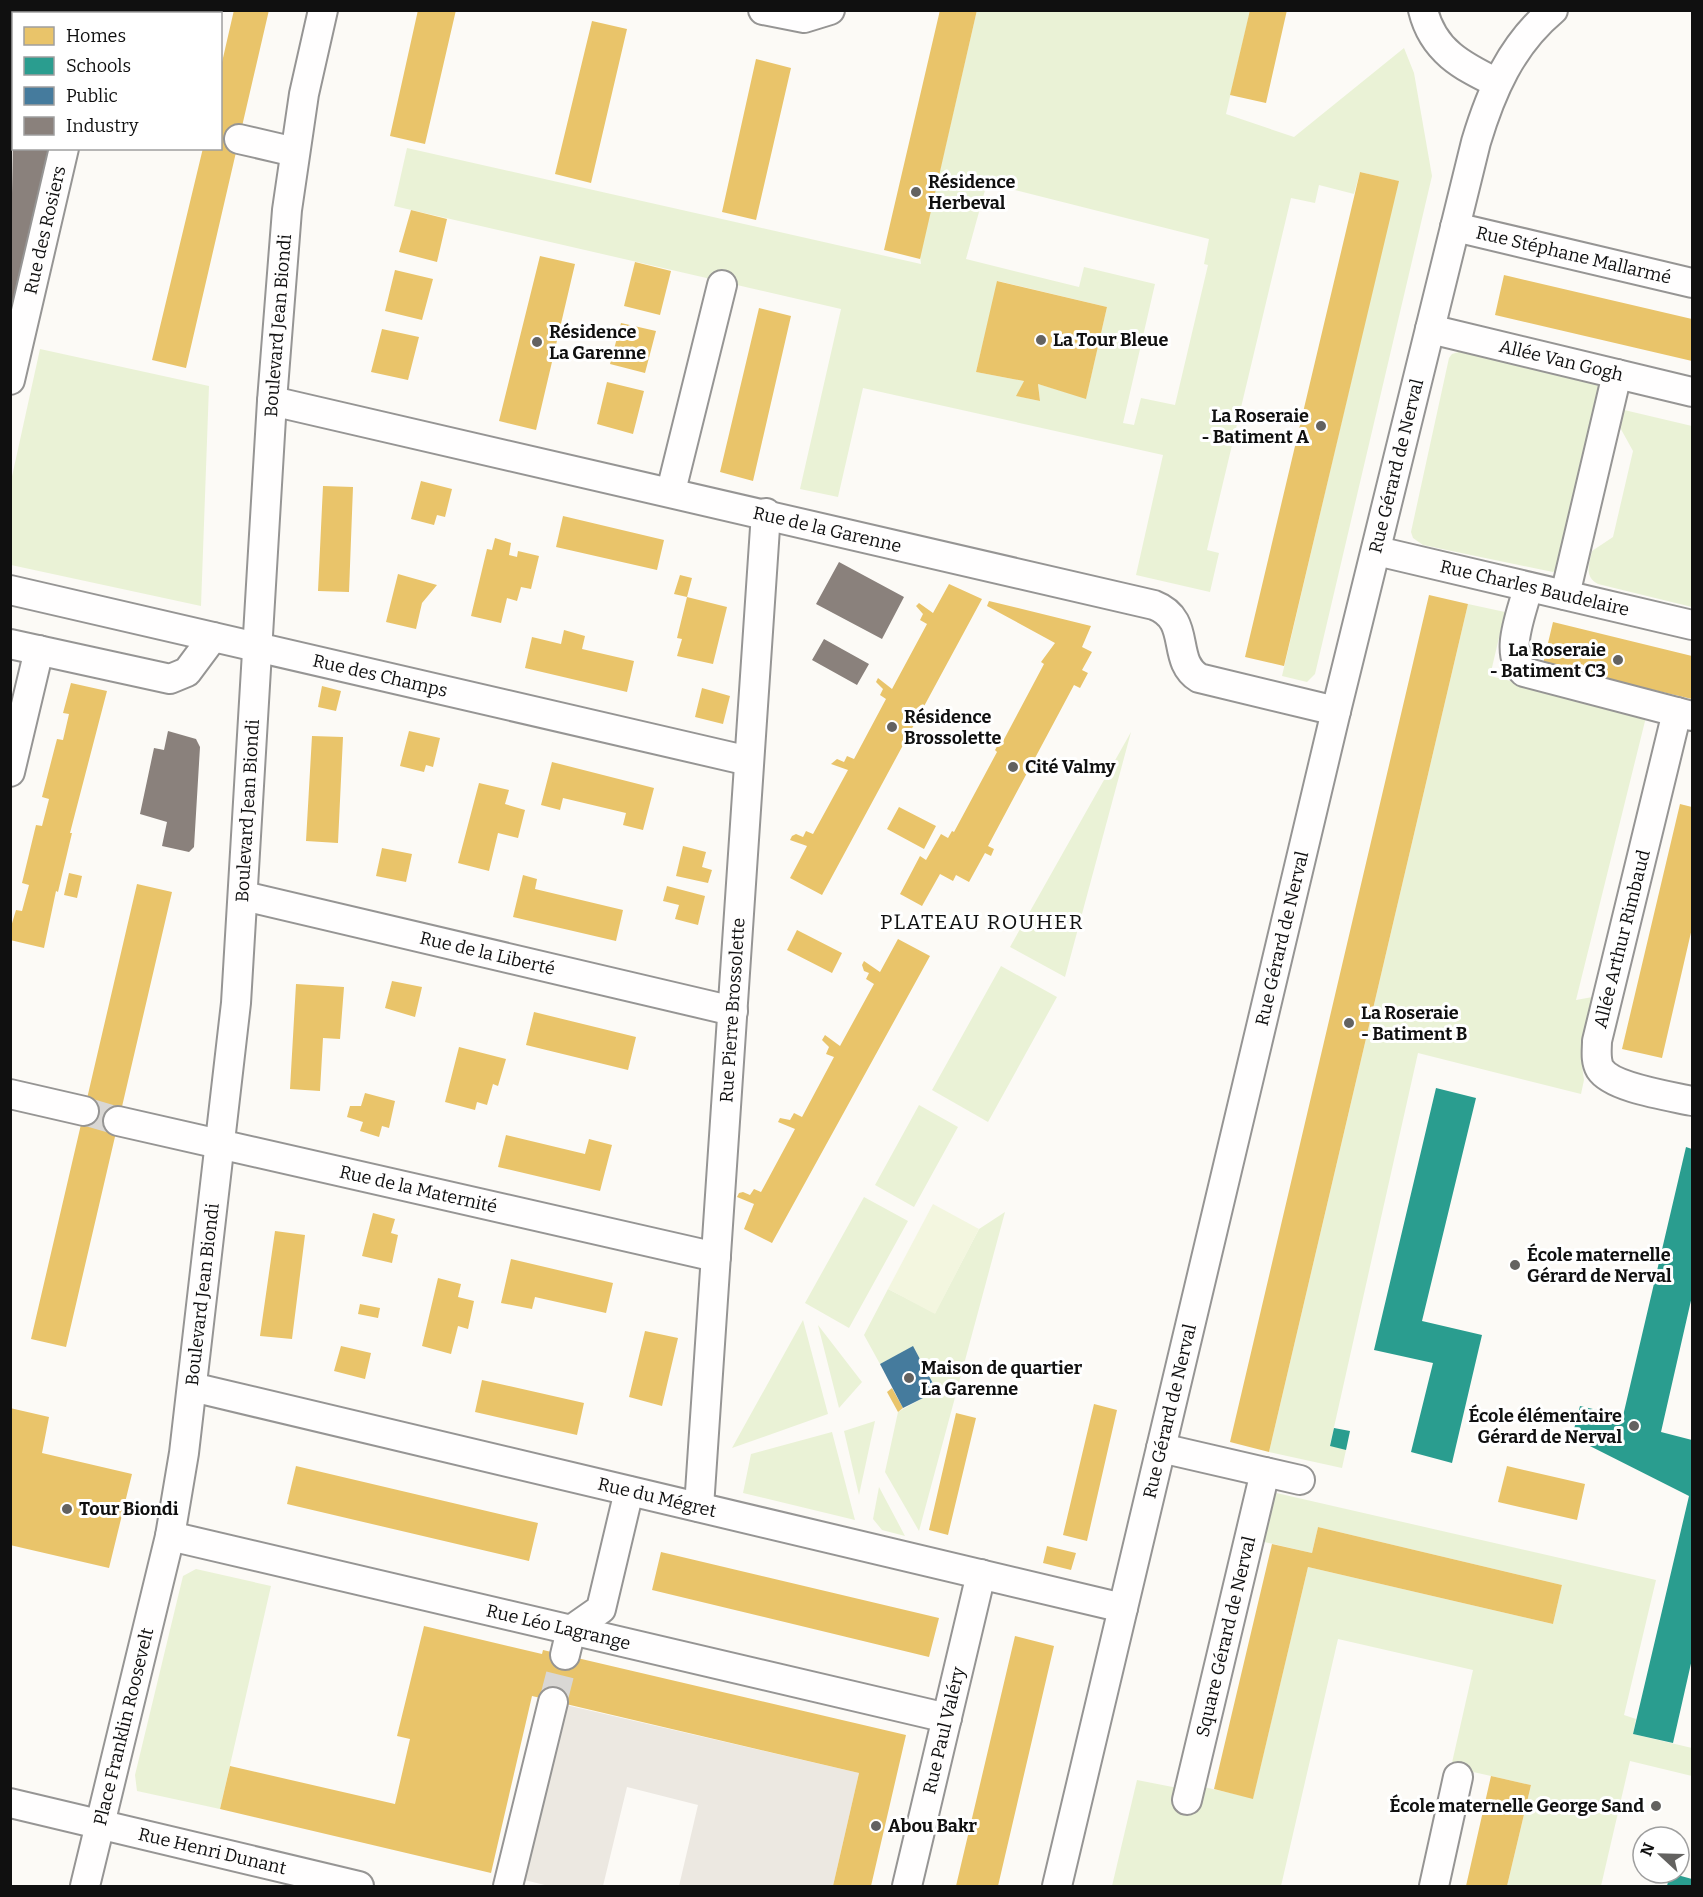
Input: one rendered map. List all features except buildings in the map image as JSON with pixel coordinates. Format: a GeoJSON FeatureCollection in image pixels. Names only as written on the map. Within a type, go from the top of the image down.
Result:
{"type":"FeatureCollection","features":[{"type":"Feature","properties":{"kind":"street","name":"Boulevard Jean Biondi"},"geometry":{"type":"LineString","coordinates":[[153,1609],[170,1536],[192,1387],[222,1143],[244,896],[272,402],[294,152],[304,94],[323,10]]}},
{"type":"Feature","properties":{"kind":"street"},"geometry":{"type":"LineString","coordinates":[[763,10],[804,18],[830,10]]}},
{"type":"Feature","properties":{"kind":"street"},"geometry":{"type":"LineString","coordinates":[[1423,10],[1439,46],[1448,56],[1460,65],[1497,84]]}},
{"type":"Feature","properties":{"kind":"street","name":"Rue Gérard de Nerval"},"geometry":{"type":"LineString","coordinates":[[1058,1887],[1336,711],[1476,142],[1497,84],[1527,36],[1553,10]]}},
{"type":"Feature","properties":{"kind":"street"},"geometry":{"type":"LineString","coordinates":[[239,138],[294,152]]}},
{"type":"Feature","properties":{"kind":"street","name":"Rue des Rosiers"},"geometry":{"type":"LineString","coordinates":[[10,380],[16,327],[63,150]]}},
{"type":"Feature","properties":{"kind":"street","name":"Rue Stéphane Mallarmé"},"geometry":{"type":"LineString","coordinates":[[1455,227],[1692,283]]}},
{"type":"Feature","properties":{"kind":"street"},"geometry":{"type":"LineString","coordinates":[[671,491],[722,285]]}},
{"type":"Feature","properties":{"kind":"street","name":"Allée Van Gogh"},"geometry":{"type":"LineString","coordinates":[[1430,329],[1692,392]]}},
{"type":"Feature","properties":{"kind":"street"},"geometry":{"type":"LineString","coordinates":[[1566,595],[1617,374]]}},
{"type":"Feature","properties":{"kind":"street","name":"Rue de la Garenne"},"geometry":{"type":"LineString","coordinates":[[272,402],[671,491],[1154,605],[1171,615],[1177,624],[1188,670],[1199,678],[1336,711]]}},
{"type":"Feature","properties":{"kind":"street","name":"Rue Pierre Brossolette"},"geometry":{"type":"LineString","coordinates":[[699,1507],[766,513]]}},
{"type":"Feature","properties":{"kind":"street","name":"Rue Charles Baudelaire"},"geometry":{"type":"LineString","coordinates":[[1377,551],[1692,626]]}},
{"type":"Feature","properties":{"kind":"street","name":"Allée Arthur Rimbaud"},"geometry":{"type":"LineString","coordinates":[[1528,587],[1514,647],[1514,658],[1524,672],[1685,714],[1600,1032],[1596,1055],[1599,1067],[1614,1082],[1692,1101]]}},
{"type":"Feature","properties":{"kind":"street","name":"Rue des Champs"},"geometry":{"type":"LineString","coordinates":[[10,590],[749,761]]}},
{"type":"Feature","properties":{"kind":"street"},"geometry":{"type":"LineString","coordinates":[[10,644],[170,680],[187,672],[213,637]]}},
{"type":"Feature","properties":{"kind":"street"},"geometry":{"type":"LineString","coordinates":[[10,772],[39,650]]}},
{"type":"Feature","properties":{"kind":"street","name":"Rue de la Liberté"},"geometry":{"type":"LineString","coordinates":[[244,896],[733,1011]]}},
{"type":"Feature","properties":{"kind":"street"},"geometry":{"type":"LineString","coordinates":[[10,1094],[84,1111]]}},
{"type":"Feature","properties":{"kind":"street","name":"Rue de la Maternité"},"geometry":{"type":"LineString","coordinates":[[118,1120],[716,1257]]}},
{"type":"Feature","properties":{"kind":"street","name":"Rue du Mégret"},"geometry":{"type":"LineString","coordinates":[[192,1387],[1124,1608]]}},
{"type":"Feature","properties":{"kind":"street"},"geometry":{"type":"LineString","coordinates":[[1161,1448],[1300,1480]]}},
{"type":"Feature","properties":{"kind":"street","name":"Square Gérard de Nerval"},"geometry":{"type":"LineString","coordinates":[[1186,1800],[1265,1472]]}},
{"type":"Feature","properties":{"kind":"street"},"geometry":{"type":"LineString","coordinates":[[568,1643],[601,1609],[630,1491]]}},
{"type":"Feature","properties":{"kind":"street","name":"Rue Léo Lagrange"},"geometry":{"type":"LineString","coordinates":[[170,1536],[398,1590],[568,1643],[947,1718]]}},
{"type":"Feature","properties":{"kind":"street","name":"Rue Paul Valéry"},"geometry":{"type":"LineString","coordinates":[[907,1887],[981,1574]]}},
{"type":"Feature","properties":{"kind":"street","name":"Place Franklin Roosevelt"},"geometry":{"type":"LineString","coordinates":[[10,1803],[100,1825],[153,1609]]}},
{"type":"Feature","properties":{"kind":"street"},"geometry":{"type":"LineString","coordinates":[[508,1887],[553,1702]]}},
{"type":"Feature","properties":{"kind":"street"},"geometry":{"type":"LineString","coordinates":[[1434,1887],[1458,1778]]}},
{"type":"Feature","properties":{"kind":"street"},"geometry":{"type":"LineString","coordinates":[[86,1887],[100,1825]]}},
{"type":"Feature","properties":{"kind":"street","name":"Rue Henri Dunant"},"geometry":{"type":"LineString","coordinates":[[100,1825],[359,1887]]}},
{"type":"Feature","properties":{"kind":"green space"},"geometry":{"type":"Polygon","coordinates":[[[977,10],[1250,11],[1226,114],[1294,137],[1404,48],[1414,73],[1432,176],[1315,674],[1307,682],[1282,676],[1398,181],[1360,172],[1354,194],[1319,185],[1315,203],[1291,198],[1207,550],[1219,553],[1210,592],[1136,575],[1163,455],[863,388],[838,497],[800,489],[841,309],[394,206],[407,148],[921,264],[920,256],[977,10]],[[987,183],[966,259],[1079,287],[1084,267],[1155,284],[1123,423],[1134,425],[1141,398],[1175,405],[1208,265],[1204,264],[1209,239],[987,183]],[[998,281],[976,372],[1024,381],[1017,396],[1040,401],[1038,384],[1086,398],[1107,307],[998,281]]]}},
{"type":"Feature","properties":{"kind":"green space"},"geometry":{"type":"Polygon","coordinates":[[[40,349],[209,386],[201,606],[11,565],[11,481],[40,349]]]}},
{"type":"Feature","properties":{"kind":"green space"},"geometry":{"type":"Polygon","coordinates":[[[1465,350],[1596,383],[1600,389],[1558,569],[1553,572],[1423,545],[1413,538],[1411,532],[1449,358],[1452,354],[1465,350]]]}},
{"type":"Feature","properties":{"kind":"green space"},"geometry":{"type":"Polygon","coordinates":[[[1620,409],[1692,426],[1692,607],[1598,584],[1589,574],[1592,551],[1613,537],[1633,451],[1617,422],[1620,409]]]}},
{"type":"Feature","properties":{"kind":"green space"},"geometry":{"type":"Polygon","coordinates":[[[1468,604],[1505,612],[1490,676],[1647,713],[1576,1000],[1598,996],[1582,1066],[1584,1080],[1581,1094],[1418,1053],[1330,1445],[1346,1450],[1342,1468],[1269,1452],[1468,604]]]}},
{"type":"Feature","properties":{"kind":"green space"},"geometry":{"type":"Polygon","coordinates":[[[1131,732],[1065,977],[1010,947],[1131,732]]]}},
{"type":"Feature","properties":{"kind":"green space"},"geometry":{"type":"Polygon","coordinates":[[[1001,966],[1057,997],[988,1122],[932,1090],[1001,966]]]}},
{"type":"Feature","properties":{"kind":"green space"},"geometry":{"type":"Polygon","coordinates":[[[919,1105],[958,1127],[914,1207],[875,1185],[919,1105]]]}},
{"type":"Feature","properties":{"kind":"green space"},"geometry":{"type":"Polygon","coordinates":[[[864,1197],[908,1221],[849,1328],[805,1303],[864,1197]]]}},
{"type":"Feature","properties":{"kind":"green space"},"geometry":{"type":"Polygon","coordinates":[[[933,1204],[979,1229],[935,1314],[888,1289],[933,1204]]]}},
{"type":"Feature","properties":{"kind":"green space"},"geometry":{"type":"Polygon","coordinates":[[[1005,1212],[919,1531],[885,1472],[898,1412],[937,1390],[913,1347],[880,1364],[864,1335],[888,1289],[935,1313],[979,1229],[1005,1212]]]}},
{"type":"Feature","properties":{"kind":"green space"},"geometry":{"type":"Polygon","coordinates":[[[803,1320],[828,1414],[732,1448],[803,1320]]]}},
{"type":"Feature","properties":{"kind":"green space"},"geometry":{"type":"Polygon","coordinates":[[[818,1325],[862,1382],[839,1408],[818,1325]]]}},
{"type":"Feature","properties":{"kind":"green space"},"geometry":{"type":"Polygon","coordinates":[[[875,1421],[859,1495],[844,1431],[875,1421]]]}},
{"type":"Feature","properties":{"kind":"green space"},"geometry":{"type":"Polygon","coordinates":[[[832,1432],[855,1520],[743,1493],[751,1454],[832,1432]]]}},
{"type":"Feature","properties":{"kind":"green space"},"geometry":{"type":"Polygon","coordinates":[[[879,1487],[905,1536],[882,1530],[873,1519],[879,1487]]]}},
{"type":"Feature","properties":{"kind":"green space"},"geometry":{"type":"Polygon","coordinates":[[[1272,1492],[1656,1580],[1624,1715],[1636,1719],[1633,1734],[1692,1748],[1692,1776],[1630,1761],[1601,1886],[1507,1886],[1531,1785],[1451,1767],[1473,1670],[1338,1639],[1281,1886],[1112,1886],[1137,1780],[1188,1790],[1190,1784],[1253,1798],[1308,1567],[1553,1624],[1562,1585],[1318,1527],[1312,1553],[1260,1541],[1272,1492]]]}},
{"type":"Feature","properties":{"kind":"green space"},"geometry":{"type":"Polygon","coordinates":[[[196,1569],[271,1586],[220,1809],[137,1791],[135,1775],[183,1576],[196,1569]]]}},
{"type":"Feature","properties":{"kind":"shaded area"},"geometry":{"type":"Polygon","coordinates":[[[553,1702],[859,1773],[833,1886],[679,1886],[698,1805],[627,1787],[603,1886],[549,1886],[512,1877],[553,1702]]]}},
{"type":"Feature","properties":{"kind":"tunnel"},"geometry":{"type":"LineString","coordinates":[[84,1111],[118,1121]]}},
{"type":"Feature","properties":{"kind":"tunnel"},"geometry":{"type":"LineString","coordinates":[[553,1702],[565,1655]]}},
{"type":"Feature","properties":{"kind":"place","name":"Résidence Herbeval"},"geometry":{"type":"Point","coordinates":[916,192]}},
{"type":"Feature","properties":{"kind":"place","name":"La Tour Bleue"},"geometry":{"type":"Point","coordinates":[1041,340]}},
{"type":"Feature","properties":{"kind":"place","name":"Résidence La Garenne"},"geometry":{"type":"Point","coordinates":[537,342]}},
{"type":"Feature","properties":{"kind":"place","name":"La Roseraie - Batiment A"},"geometry":{"type":"Point","coordinates":[1321,426]}},
{"type":"Feature","properties":{"kind":"place","name":"La Roseraie - Batiment C3"},"geometry":{"type":"Point","coordinates":[1618,660]}},
{"type":"Feature","properties":{"kind":"place","name":"Résidence Brossolette"},"geometry":{"type":"Point","coordinates":[892,727]}},
{"type":"Feature","properties":{"kind":"place","name":"Cité Valmy"},"geometry":{"type":"Point","coordinates":[1013,767]}},
{"type":"Feature","properties":{"kind":"place","name":"La Roseraie - Batiment B"},"geometry":{"type":"Point","coordinates":[1349,1023]}},
{"type":"Feature","properties":{"kind":"place","name":"École maternelle Gérard de Nerval"},"geometry":{"type":"Point","coordinates":[1515,1265]}},
{"type":"Feature","properties":{"kind":"place","name":"Maison de quartier La Garenne"},"geometry":{"type":"Point","coordinates":[909,1378]}},
{"type":"Feature","properties":{"kind":"place","name":"École élémentaire Gérard de Nerval"},"geometry":{"type":"Point","coordinates":[1634,1426]}},
{"type":"Feature","properties":{"kind":"place","name":"Tour Biondi"},"geometry":{"type":"Point","coordinates":[67,1509]}},
{"type":"Feature","properties":{"kind":"place","name":"École maternelle George Sand"},"geometry":{"type":"Point","coordinates":[1656,1806]}},
{"type":"Feature","properties":{"kind":"place","name":"Abou Bakr"},"geometry":{"type":"Point","coordinates":[876,1826]}},
{"type":"Feature","properties":{"kind":"district","name":"PLATEAU ROUHER"},"geometry":{"type":"Point","coordinates":[982,922]}}]}
